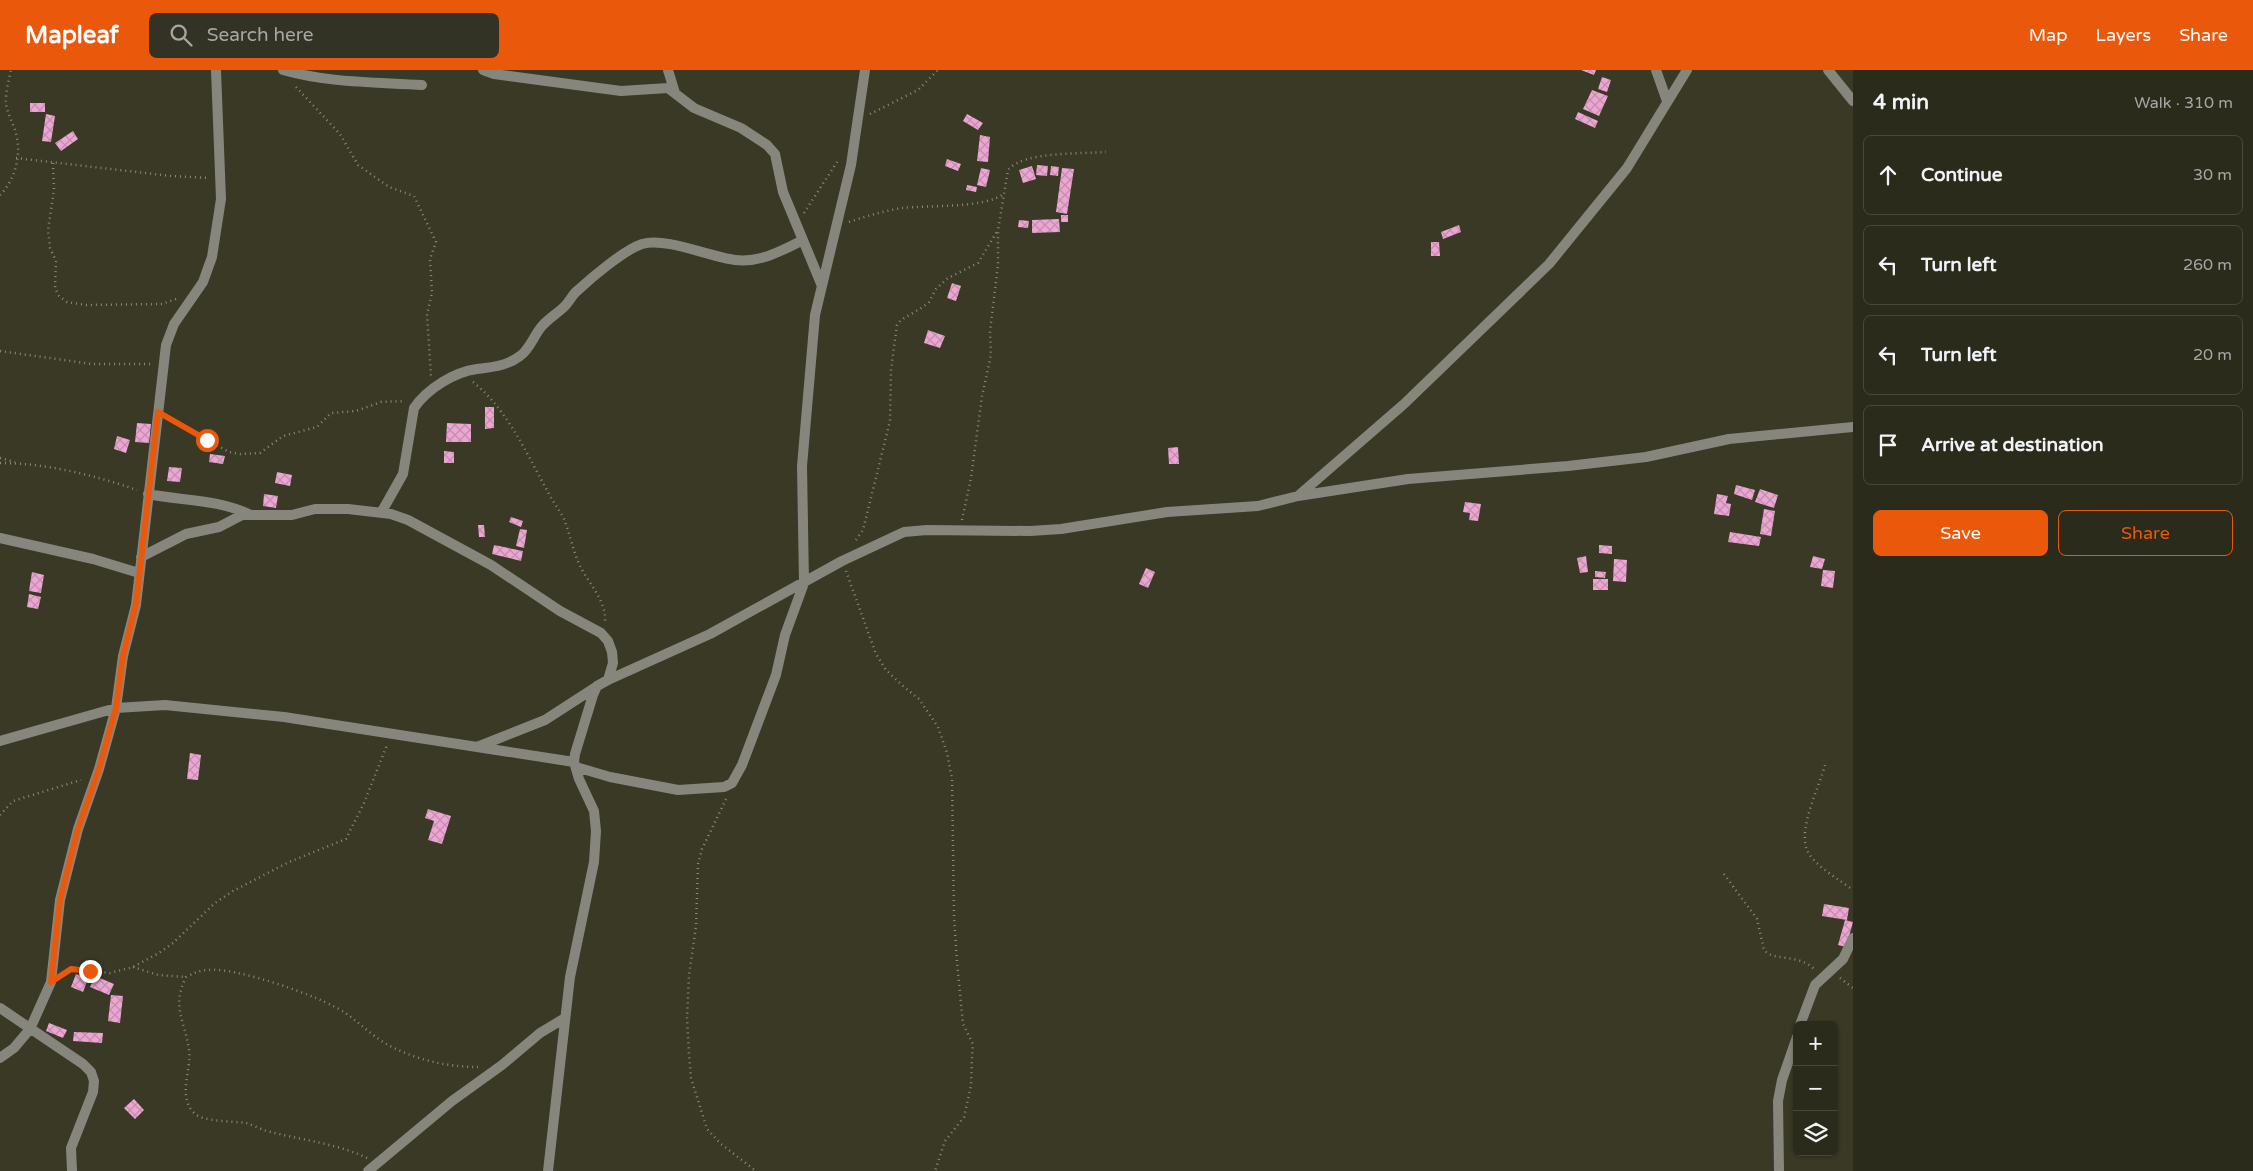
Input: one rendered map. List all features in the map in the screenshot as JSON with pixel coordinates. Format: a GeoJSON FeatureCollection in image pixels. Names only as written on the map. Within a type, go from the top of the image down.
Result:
{"type":"FeatureCollection","features":[{"type":"Feature","properties":{"kind":"street"},"geometry":{"type":"LineString","coordinates":[[0,1058],[14,1048],[30,1029],[51,982],[60,900],[78,829],[96,777],[116,708],[123,656],[136,604],[166,345],[174,324],[208,272],[212,257],[221,199],[216,70]]}},
{"type":"Feature","properties":{"kind":"street"},"geometry":{"type":"LineString","coordinates":[[283,70],[304,76],[337,80],[422,85]]}},
{"type":"Feature","properties":{"kind":"street"},"geometry":{"type":"LineString","coordinates":[[483,70],[494,74],[622,91],[668,88],[694,108],[741,128],[767,145],[775,154],[783,192],[822,286]]}},
{"type":"Feature","properties":{"kind":"street"},"geometry":{"type":"LineString","coordinates":[[668,70],[675,93]]}},
{"type":"Feature","properties":{"kind":"street"},"geometry":{"type":"LineString","coordinates":[[0,741],[116,708],[166,706],[284,717],[390,732],[575,765],[610,778],[678,790],[724,787],[732,783],[742,765],[776,675],[785,636],[804,583],[802,466],[815,315],[851,165],[865,70]]}},
{"type":"Feature","properties":{"kind":"street"},"geometry":{"type":"LineString","coordinates":[[1656,70],[1667,101]]}},
{"type":"Feature","properties":{"kind":"street"},"geometry":{"type":"LineString","coordinates":[[1298,496],[1404,404],[1549,264],[1627,168],[1687,70]]}},
{"type":"Feature","properties":{"kind":"street"},"geometry":{"type":"LineString","coordinates":[[1828,70],[1853,102]]}},
{"type":"Feature","properties":{"kind":"street"},"geometry":{"type":"LineString","coordinates":[[381,513],[403,474],[414,408],[419,400],[432,390],[462,373],[496,367],[512,362],[521,356],[543,324],[566,305],[575,292],[632,249],[643,244],[656,243],[735,260],[751,260],[764,258],[804,240]]}},
{"type":"Feature","properties":{"kind":"street"},"geometry":{"type":"LineString","coordinates":[[476,747],[545,720],[608,680],[710,634],[842,560],[904,532],[927,530],[1030,531],[1061,529],[1167,512],[1258,506],[1298,496],[1408,479],[1549,468],[1638,458],[1729,439],[1853,427]]}},
{"type":"Feature","properties":{"kind":"street"},"geometry":{"type":"LineString","coordinates":[[148,494],[174,499],[221,503],[253,515]]}},
{"type":"Feature","properties":{"kind":"street"},"geometry":{"type":"LineString","coordinates":[[141,557],[186,534],[219,527],[242,515],[292,515],[314,509],[348,509],[381,513],[408,520],[491,565],[560,611],[602,633],[608,641],[612,652],[613,663],[608,680]]}},
{"type":"Feature","properties":{"kind":"street"},"geometry":{"type":"LineString","coordinates":[[0,538],[92,559],[139,573]]}},
{"type":"Feature","properties":{"kind":"street"},"geometry":{"type":"LineString","coordinates":[[548,1171],[573,960],[594,862],[596,832],[594,811],[578,779],[575,754],[597,686]]}},
{"type":"Feature","properties":{"kind":"street"},"geometry":{"type":"LineString","coordinates":[[1801,1021],[1814,985],[1843,959],[1853,938]]}},
{"type":"Feature","properties":{"kind":"street"},"geometry":{"type":"LineString","coordinates":[[0,1008],[83,1064],[91,1072],[94,1081],[93,1092],[71,1148],[72,1171]]}},
{"type":"Feature","properties":{"kind":"street"},"geometry":{"type":"LineString","coordinates":[[368,1171],[452,1101],[502,1065],[540,1033],[565,1018]]}},
{"type":"Feature","properties":{"kind":"street"},"geometry":{"type":"LineString","coordinates":[[1779,1171],[1778,1101],[1782,1080],[1793,1048]]}},
{"type":"Feature","properties":{"kind":"path"},"geometry":{"type":"LineString","coordinates":[[0,195],[9,186],[16,158],[17,139],[6,104],[12,70]]}},
{"type":"Feature","properties":{"kind":"path"},"geometry":{"type":"LineString","coordinates":[[857,119],[918,90],[938,70]]}},
{"type":"Feature","properties":{"kind":"path"},"geometry":{"type":"LineString","coordinates":[[292,82],[340,134],[358,165],[390,187],[414,196],[434,237],[436,246],[430,265],[432,294],[427,314],[432,390]]}},
{"type":"Feature","properties":{"kind":"path"},"geometry":{"type":"LineString","coordinates":[[960,530],[971,478],[982,396],[991,355],[990,331],[998,265],[998,230],[1006,192],[1008,170],[1011,166],[1029,158],[1106,152]]}},
{"type":"Feature","properties":{"kind":"path"},"geometry":{"type":"LineString","coordinates":[[796,223],[841,156]]}},
{"type":"Feature","properties":{"kind":"path"},"geometry":{"type":"LineString","coordinates":[[16,158],[171,176],[220,178]]}},
{"type":"Feature","properties":{"kind":"path"},"geometry":{"type":"LineString","coordinates":[[53,163],[54,190],[48,230],[50,248],[56,261],[55,288],[59,296],[67,302],[86,305],[162,304],[197,290]]}},
{"type":"Feature","properties":{"kind":"path"},"geometry":{"type":"LineString","coordinates":[[835,226],[879,212],[991,200],[1006,192]]}},
{"type":"Feature","properties":{"kind":"path"},"geometry":{"type":"LineString","coordinates":[[850,546],[863,530],[890,421],[891,369],[897,325],[901,320],[929,302],[936,289],[948,278],[978,263],[998,230]]}},
{"type":"Feature","properties":{"kind":"path"},"geometry":{"type":"LineString","coordinates":[[0,351],[92,364],[163,364]]}},
{"type":"Feature","properties":{"kind":"path"},"geometry":{"type":"LineString","coordinates":[[462,373],[485,392],[507,419],[563,518],[580,564],[603,606],[605,619],[602,633]]}},
{"type":"Feature","properties":{"kind":"path"},"geometry":{"type":"LineString","coordinates":[[158,412],[229,452],[247,453],[260,452],[283,436],[318,427],[331,413],[356,411],[381,402],[419,400]]}},
{"type":"Feature","properties":{"kind":"path"},"geometry":{"type":"LineString","coordinates":[[0,458],[106,481],[148,494]]}},
{"type":"Feature","properties":{"kind":"path"},"geometry":{"type":"LineString","coordinates":[[0,463],[19,463]]}},
{"type":"Feature","properties":{"kind":"path"},"geometry":{"type":"LineString","coordinates":[[842,560],[876,654],[886,670],[904,688],[919,699],[931,714],[938,727],[947,753],[952,779],[954,917],[962,1024],[972,1044],[971,1086],[964,1117],[945,1141],[935,1171]]}},
{"type":"Feature","properties":{"kind":"path"},"geometry":{"type":"LineString","coordinates":[[51,982],[71,969],[110,973],[132,967],[159,953],[173,943],[215,903],[233,891],[289,862],[346,839],[385,754],[390,732]]}},
{"type":"Feature","properties":{"kind":"path"},"geometry":{"type":"LineString","coordinates":[[1825,765],[1806,823],[1804,835],[1807,851],[1823,868],[1853,890]]}},
{"type":"Feature","properties":{"kind":"path"},"geometry":{"type":"LineString","coordinates":[[0,815],[12,801],[18,798],[96,777]]}},
{"type":"Feature","properties":{"kind":"path"},"geometry":{"type":"LineString","coordinates":[[732,783],[724,806],[702,849],[698,864],[697,919],[689,976],[687,1018],[689,1054],[691,1078],[700,1113],[707,1129],[721,1144],[756,1171]]}},
{"type":"Feature","properties":{"kind":"path"},"geometry":{"type":"LineString","coordinates":[[1724,874],[1757,918],[1764,950],[1767,954],[1806,962],[1821,978]]}},
{"type":"Feature","properties":{"kind":"path"},"geometry":{"type":"LineString","coordinates":[[132,967],[158,975],[186,977],[198,971],[221,970],[258,979],[307,994],[343,1011],[390,1046],[412,1055],[451,1066],[484,1067],[502,1065]]}},
{"type":"Feature","properties":{"kind":"path"},"geometry":{"type":"LineString","coordinates":[[1833,969],[1853,988]]}},
{"type":"Feature","properties":{"kind":"path"},"geometry":{"type":"LineString","coordinates":[[186,977],[179,996],[179,1010],[190,1057],[186,1076],[188,1103],[194,1114],[206,1118],[248,1124],[266,1131],[321,1143],[357,1154],[377,1163]]}},
{"type":"Feature","properties":{"kind":"building"},"geometry":{"type":"Polygon","coordinates":[[[1581,70],[1596,70],[1594,75],[1581,70]]]}},
{"type":"Feature","properties":{"kind":"building"},"geometry":{"type":"Polygon","coordinates":[[[1602,77],[1611,80],[1607,92],[1598,89],[1602,77]]]}},
{"type":"Feature","properties":{"kind":"building"},"geometry":{"type":"Polygon","coordinates":[[[1592,90],[1608,96],[1599,116],[1583,109],[1592,90]]]}},
{"type":"Feature","properties":{"kind":"building"},"geometry":{"type":"Polygon","coordinates":[[[30,103],[45,103],[45,112],[30,112],[30,103]]]}},
{"type":"Feature","properties":{"kind":"building"},"geometry":{"type":"Polygon","coordinates":[[[1578,112],[1598,121],[1595,128],[1575,119],[1578,112]]]}},
{"type":"Feature","properties":{"kind":"building"},"geometry":{"type":"Polygon","coordinates":[[[46,114],[55,116],[51,142],[42,141],[46,114]]]}},
{"type":"Feature","properties":{"kind":"building"},"geometry":{"type":"Polygon","coordinates":[[[967,114],[983,123],[978,130],[963,121],[967,114]]]}},
{"type":"Feature","properties":{"kind":"building"},"geometry":{"type":"Polygon","coordinates":[[[73,131],[78,139],[61,151],[55,143],[73,131]]]}},
{"type":"Feature","properties":{"kind":"building"},"geometry":{"type":"Polygon","coordinates":[[[980,135],[990,137],[988,162],[977,161],[980,135]]]}},
{"type":"Feature","properties":{"kind":"building"},"geometry":{"type":"Polygon","coordinates":[[[947,159],[961,164],[958,171],[945,166],[947,159]]]}},
{"type":"Feature","properties":{"kind":"building"},"geometry":{"type":"Polygon","coordinates":[[[1037,165],[1048,166],[1047,176],[1036,175],[1037,165]]]}},
{"type":"Feature","properties":{"kind":"building"},"geometry":{"type":"Polygon","coordinates":[[[1032,166],[1036,179],[1023,183],[1019,170],[1032,166]]]}},
{"type":"Feature","properties":{"kind":"building"},"geometry":{"type":"Polygon","coordinates":[[[1051,166],[1059,167],[1058,176],[1050,175],[1051,166]]]}},
{"type":"Feature","properties":{"kind":"building"},"geometry":{"type":"Polygon","coordinates":[[[981,168],[990,170],[986,187],[977,185],[981,168]]]}},
{"type":"Feature","properties":{"kind":"building"},"geometry":{"type":"Polygon","coordinates":[[[1062,168],[1074,169],[1067,214],[1056,212],[1062,168]]]}},
{"type":"Feature","properties":{"kind":"building"},"geometry":{"type":"Polygon","coordinates":[[[967,185],[977,187],[976,192],[966,190],[967,185]]]}},
{"type":"Feature","properties":{"kind":"building"},"geometry":{"type":"Polygon","coordinates":[[[1061,215],[1068,215],[1068,222],[1061,222],[1061,215]]]}},
{"type":"Feature","properties":{"kind":"building"},"geometry":{"type":"Polygon","coordinates":[[[1059,219],[1060,232],[1032,233],[1032,220],[1059,219]]]}},
{"type":"Feature","properties":{"kind":"building"},"geometry":{"type":"Polygon","coordinates":[[[1019,220],[1029,221],[1028,228],[1018,227],[1019,220]]]}},
{"type":"Feature","properties":{"kind":"building"},"geometry":{"type":"Polygon","coordinates":[[[1459,225],[1461,232],[1443,239],[1441,232],[1459,225]]]}},
{"type":"Feature","properties":{"kind":"building"},"geometry":{"type":"Polygon","coordinates":[[[1431,242],[1439,242],[1440,256],[1431,256],[1431,242]]]}},
{"type":"Feature","properties":{"kind":"building"},"geometry":{"type":"Polygon","coordinates":[[[952,283],[961,286],[956,301],[947,298],[952,283]]]}},
{"type":"Feature","properties":{"kind":"building"},"geometry":{"type":"Polygon","coordinates":[[[928,330],[945,336],[940,348],[924,343],[928,330]]]}},
{"type":"Feature","properties":{"kind":"building"},"geometry":{"type":"Polygon","coordinates":[[[485,407],[494,407],[494,428],[485,429],[485,407]]]}},
{"type":"Feature","properties":{"kind":"building"},"geometry":{"type":"Polygon","coordinates":[[[137,423],[151,424],[149,443],[135,442],[137,423]]]}},
{"type":"Feature","properties":{"kind":"building"},"geometry":{"type":"Polygon","coordinates":[[[447,423],[471,424],[471,442],[446,442],[447,423]]]}},
{"type":"Feature","properties":{"kind":"building"},"geometry":{"type":"Polygon","coordinates":[[[117,436],[130,440],[126,453],[114,449],[117,436]]]}},
{"type":"Feature","properties":{"kind":"building"},"geometry":{"type":"Polygon","coordinates":[[[1178,447],[1179,464],[1169,464],[1168,448],[1178,447]]]}},
{"type":"Feature","properties":{"kind":"building"},"geometry":{"type":"Polygon","coordinates":[[[444,451],[454,452],[454,463],[444,463],[444,451]]]}},
{"type":"Feature","properties":{"kind":"building"},"geometry":{"type":"Polygon","coordinates":[[[210,454],[225,456],[223,464],[209,462],[210,454]]]}},
{"type":"Feature","properties":{"kind":"building"},"geometry":{"type":"Polygon","coordinates":[[[169,467],[182,468],[180,482],[167,481],[169,467]]]}},
{"type":"Feature","properties":{"kind":"building"},"geometry":{"type":"Polygon","coordinates":[[[277,472],[292,475],[290,486],[275,483],[277,472]]]}},
{"type":"Feature","properties":{"kind":"building"},"geometry":{"type":"Polygon","coordinates":[[[1736,485],[1755,490],[1752,500],[1734,494],[1736,485]]]}},
{"type":"Feature","properties":{"kind":"building"},"geometry":{"type":"Polygon","coordinates":[[[1760,489],[1778,495],[1774,508],[1755,502],[1760,489]]]}},
{"type":"Feature","properties":{"kind":"building"},"geometry":{"type":"Polygon","coordinates":[[[264,494],[278,496],[276,508],[263,506],[264,494]]]}},
{"type":"Feature","properties":{"kind":"building"},"geometry":{"type":"Polygon","coordinates":[[[1717,494],[1728,496],[1726,503],[1731,504],[1729,516],[1714,514],[1717,494]]]}},
{"type":"Feature","properties":{"kind":"building"},"geometry":{"type":"Polygon","coordinates":[[[1465,502],[1481,504],[1478,521],[1469,520],[1470,513],[1463,512],[1465,502]]]}},
{"type":"Feature","properties":{"kind":"building"},"geometry":{"type":"Polygon","coordinates":[[[1764,509],[1775,511],[1771,536],[1760,534],[1764,509]]]}},
{"type":"Feature","properties":{"kind":"building"},"geometry":{"type":"Polygon","coordinates":[[[511,517],[523,521],[521,527],[509,522],[511,517]]]}},
{"type":"Feature","properties":{"kind":"building"},"geometry":{"type":"Polygon","coordinates":[[[478,525],[484,525],[485,537],[479,537],[478,525]]]}},
{"type":"Feature","properties":{"kind":"building"},"geometry":{"type":"Polygon","coordinates":[[[520,529],[527,530],[524,548],[516,546],[520,529]]]}},
{"type":"Feature","properties":{"kind":"building"},"geometry":{"type":"Polygon","coordinates":[[[1730,532],[1761,537],[1759,546],[1728,542],[1730,532]]]}},
{"type":"Feature","properties":{"kind":"building"},"geometry":{"type":"Polygon","coordinates":[[[494,545],[523,551],[521,561],[492,554],[494,545]]]}},
{"type":"Feature","properties":{"kind":"building"},"geometry":{"type":"Polygon","coordinates":[[[1599,545],[1612,546],[1612,554],[1599,553],[1599,545]]]}},
{"type":"Feature","properties":{"kind":"building"},"geometry":{"type":"Polygon","coordinates":[[[1586,556],[1588,572],[1580,573],[1577,558],[1586,556]]]}},
{"type":"Feature","properties":{"kind":"building"},"geometry":{"type":"Polygon","coordinates":[[[1813,556],[1825,559],[1822,569],[1810,567],[1813,556]]]}},
{"type":"Feature","properties":{"kind":"building"},"geometry":{"type":"Polygon","coordinates":[[[1614,559],[1627,560],[1626,582],[1613,581],[1614,559]]]}},
{"type":"Feature","properties":{"kind":"building"},"geometry":{"type":"Polygon","coordinates":[[[1146,568],[1155,572],[1148,588],[1139,584],[1146,568]]]}},
{"type":"Feature","properties":{"kind":"building"},"geometry":{"type":"Polygon","coordinates":[[[1823,570],[1835,571],[1833,588],[1821,586],[1823,570]]]}},
{"type":"Feature","properties":{"kind":"building"},"geometry":{"type":"Polygon","coordinates":[[[1595,571],[1606,572],[1605,578],[1595,577],[1595,571]]]}},
{"type":"Feature","properties":{"kind":"building"},"geometry":{"type":"Polygon","coordinates":[[[32,572],[44,575],[41,593],[29,591],[32,572]]]}},
{"type":"Feature","properties":{"kind":"building"},"geometry":{"type":"Polygon","coordinates":[[[1593,579],[1608,579],[1608,590],[1593,590],[1593,579]]]}},
{"type":"Feature","properties":{"kind":"building"},"geometry":{"type":"Polygon","coordinates":[[[29,594],[41,597],[38,609],[27,607],[29,594]]]}},
{"type":"Feature","properties":{"kind":"building"},"geometry":{"type":"Polygon","coordinates":[[[190,753],[201,755],[198,780],[187,779],[190,753]]]}},
{"type":"Feature","properties":{"kind":"building"},"geometry":{"type":"Polygon","coordinates":[[[428,809],[451,816],[442,844],[428,840],[434,821],[425,818],[428,809]]]}},
{"type":"Feature","properties":{"kind":"building"},"geometry":{"type":"Polygon","coordinates":[[[1824,904],[1849,908],[1847,920],[1822,916],[1824,904]]]}},
{"type":"Feature","properties":{"kind":"building"},"geometry":{"type":"Polygon","coordinates":[[[1845,920],[1853,922],[1846,947],[1838,945],[1845,920]]]}},
{"type":"Feature","properties":{"kind":"building"},"geometry":{"type":"Polygon","coordinates":[[[76,974],[88,979],[83,992],[71,987],[76,974]]]}},
{"type":"Feature","properties":{"kind":"building"},"geometry":{"type":"Polygon","coordinates":[[[95,976],[114,984],[109,995],[90,987],[95,976]]]}},
{"type":"Feature","properties":{"kind":"building"},"geometry":{"type":"Polygon","coordinates":[[[111,995],[123,996],[120,1023],[108,1021],[111,995]]]}},
{"type":"Feature","properties":{"kind":"building"},"geometry":{"type":"Polygon","coordinates":[[[49,1023],[67,1030],[63,1038],[46,1031],[49,1023]]]}},
{"type":"Feature","properties":{"kind":"building"},"geometry":{"type":"Polygon","coordinates":[[[74,1032],[103,1033],[102,1043],[73,1041],[74,1032]]]}},
{"type":"Feature","properties":{"kind":"building"},"geometry":{"type":"Polygon","coordinates":[[[134,1099],[144,1110],[135,1119],[124,1108],[134,1099]]]}},
{"type":"Feature","properties":{"kind":"route"},"geometry":{"type":"LineString","coordinates":[[90,971],[71,969],[51,982],[60,900],[85,805],[99,769],[116,708],[123,656],[136,604],[158,412],[207,440]]}}]}
